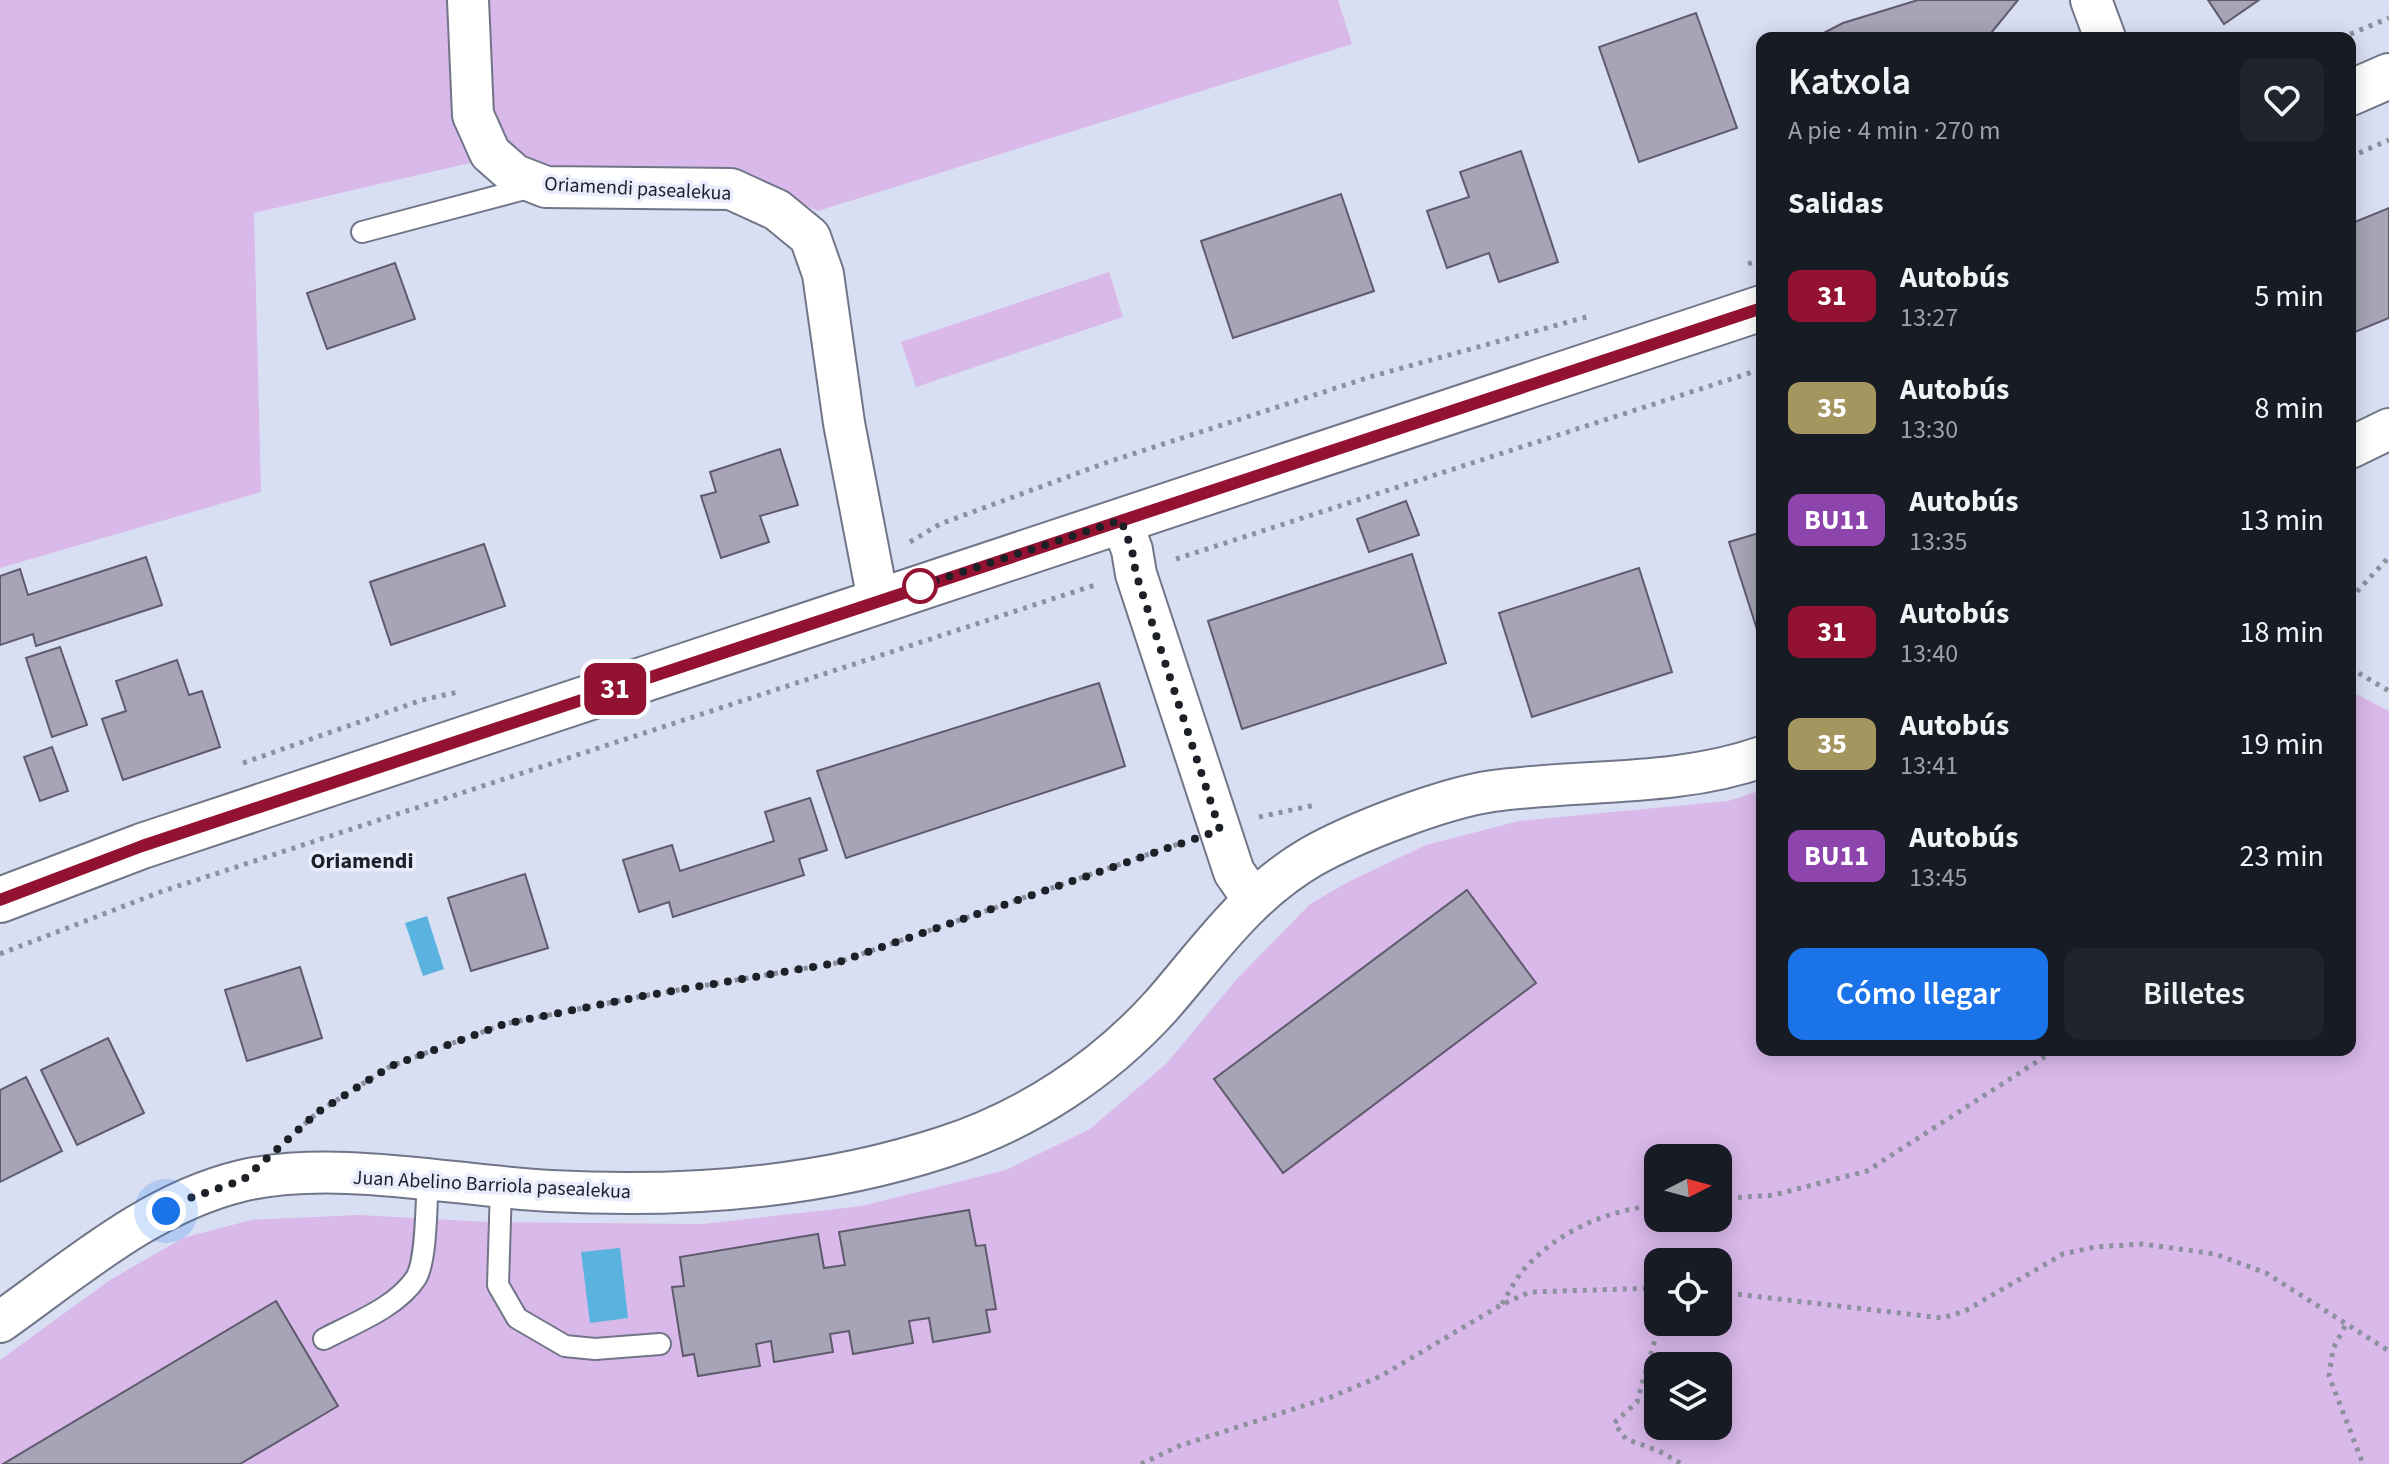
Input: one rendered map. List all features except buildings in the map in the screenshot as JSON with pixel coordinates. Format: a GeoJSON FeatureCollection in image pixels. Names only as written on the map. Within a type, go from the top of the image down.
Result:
{"type":"FeatureCollection","features":[{"type":"Feature","properties":{"kind":"street","name":"Oriamendi pasealekua"},"geometry":{"type":"LineString","coordinates":[[468,0],[473,115],[490,153],[515,175],[541,185],[731,189],[777,210],[810,237],[823,274],[844,423],[878,600]]}},
{"type":"Feature","properties":{"kind":"street"},"geometry":{"type":"LineString","coordinates":[[2091,0],[2103,32]]}},
{"type":"Feature","properties":{"kind":"street"},"geometry":{"type":"LineString","coordinates":[[2356,90],[2389,76]]}},
{"type":"Feature","properties":{"kind":"street"},"geometry":{"type":"LineString","coordinates":[[0,900],[142,846],[1756,310]]}},
{"type":"Feature","properties":{"kind":"street"},"geometry":{"type":"LineString","coordinates":[[2356,445],[2389,429]]}},
{"type":"Feature","properties":{"kind":"street"},"geometry":{"type":"LineString","coordinates":[[1121,520],[1234,872],[1252,898]]}},
{"type":"Feature","properties":{"kind":"street","name":"Juan Abelino Barriola pasealekua"},"geometry":{"type":"LineString","coordinates":[[0,1322],[118,1237],[190,1198],[243,1180],[314,1173],[633,1193],[747,1188],[865,1168],[946,1147],[1035,1110],[1096,1066],[1158,1009],[1252,898],[1312,856],[1411,814],[1490,792],[1668,777],[1756,758]]}},
{"type":"Feature","properties":{"kind":"lane"},"geometry":{"type":"LineString","coordinates":[[362,232],[541,185]]}},
{"type":"Feature","properties":{"kind":"lane"},"geometry":{"type":"LineString","coordinates":[[324,1339],[388,1304],[417,1276],[425,1237],[428,1179]]}},
{"type":"Feature","properties":{"kind":"lane"},"geometry":{"type":"LineString","coordinates":[[501,1187],[498,1285],[517,1318],[565,1346],[595,1349],[660,1344]]}},
{"type":"Feature","properties":{"kind":"path"},"geometry":{"type":"LineString","coordinates":[[2355,32],[2389,18]]}},
{"type":"Feature","properties":{"kind":"path"},"geometry":{"type":"LineString","coordinates":[[2356,154],[2389,140]]}},
{"type":"Feature","properties":{"kind":"path"},"geometry":{"type":"LineString","coordinates":[[0,954],[163,891],[1756,371]]}},
{"type":"Feature","properties":{"kind":"path"},"geometry":{"type":"LineString","coordinates":[[2356,593],[2389,557]]}},
{"type":"Feature","properties":{"kind":"path"},"geometry":{"type":"LineString","coordinates":[[2356,672],[2389,691]]}},
{"type":"Feature","properties":{"kind":"path"},"geometry":{"type":"LineString","coordinates":[[243,1180],[318,1112],[391,1066],[504,1024],[643,996],[836,963],[1253,818],[1325,803]]}},
{"type":"Feature","properties":{"kind":"path"},"geometry":{"type":"LineString","coordinates":[[1732,1198],[1774,1195],[1867,1171],[2046,1056]]}},
{"type":"Feature","properties":{"kind":"path"},"geometry":{"type":"LineString","coordinates":[[1501,1305],[1525,1268],[1567,1232],[1626,1208],[1644,1206]]}},
{"type":"Feature","properties":{"kind":"path"},"geometry":{"type":"LineString","coordinates":[[1732,1294],[1942,1318],[1965,1311],[2063,1254],[2095,1247],[2143,1244],[2215,1254],[2266,1273],[2345,1326],[2389,1351]]}},
{"type":"Feature","properties":{"kind":"path"},"geometry":{"type":"LineString","coordinates":[[1141,1464],[1179,1446],[1331,1397],[1381,1376],[1501,1305],[1530,1292],[1644,1288]]}},
{"type":"Feature","properties":{"kind":"path"},"geometry":{"type":"LineString","coordinates":[[2345,1326],[2333,1349],[2329,1376],[2363,1464]]}},
{"type":"Feature","properties":{"kind":"path"},"geometry":{"type":"LineString","coordinates":[[1656,1336],[1637,1402],[1614,1423],[1626,1439],[1659,1451],[1682,1464]]}},
{"type":"Feature","properties":{"kind":"shaded area"},"geometry":{"type":"Polygon","coordinates":[[[0,0],[1338,0],[1352,44],[818,211],[731,173],[470,163],[254,213],[261,492],[0,568],[0,0]]]}},
{"type":"Feature","properties":{"kind":"shaded area"},"geometry":{"type":"Polygon","coordinates":[[[1109,272],[1123,317],[916,387],[901,342],[1109,272]]]}},
{"type":"Feature","properties":{"kind":"shaded area"},"geometry":{"type":"Polygon","coordinates":[[[2356,694],[2389,711],[2389,1464],[0,1464],[0,1360],[110,1280],[183,1238],[251,1220],[359,1215],[489,1222],[703,1224],[862,1206],[1006,1170],[1090,1129],[1167,1063],[1236,980],[1310,904],[1426,845],[1519,821],[1728,801],[1756,792],[1756,1056],[2356,1056],[2356,694]]]}},
{"type":"Feature","properties":{"kind":"water"},"geometry":{"type":"Polygon","coordinates":[[[427,916],[444,969],[423,976],[405,923],[427,916]]]}},
{"type":"Feature","properties":{"kind":"water"},"geometry":{"type":"Polygon","coordinates":[[[620,1248],[628,1318],[590,1323],[581,1252],[620,1248]]]}},
{"type":"Feature","properties":{"kind":"bus line","name":"31"},"geometry":{"type":"LineString","coordinates":[[0,900],[142,846],[1756,310]]}},
{"type":"Feature","properties":{"kind":"district","name":"Oriamendi"},"geometry":{"type":"Point","coordinates":[362,860]}},
{"type":"Feature","properties":{"kind":"route"},"geometry":{"type":"LineString","coordinates":[[166,1211],[190,1198],[243,1180],[318,1112],[391,1066],[504,1024],[643,996],[836,963],[1220,830],[1121,520],[920,586]]}}]}
